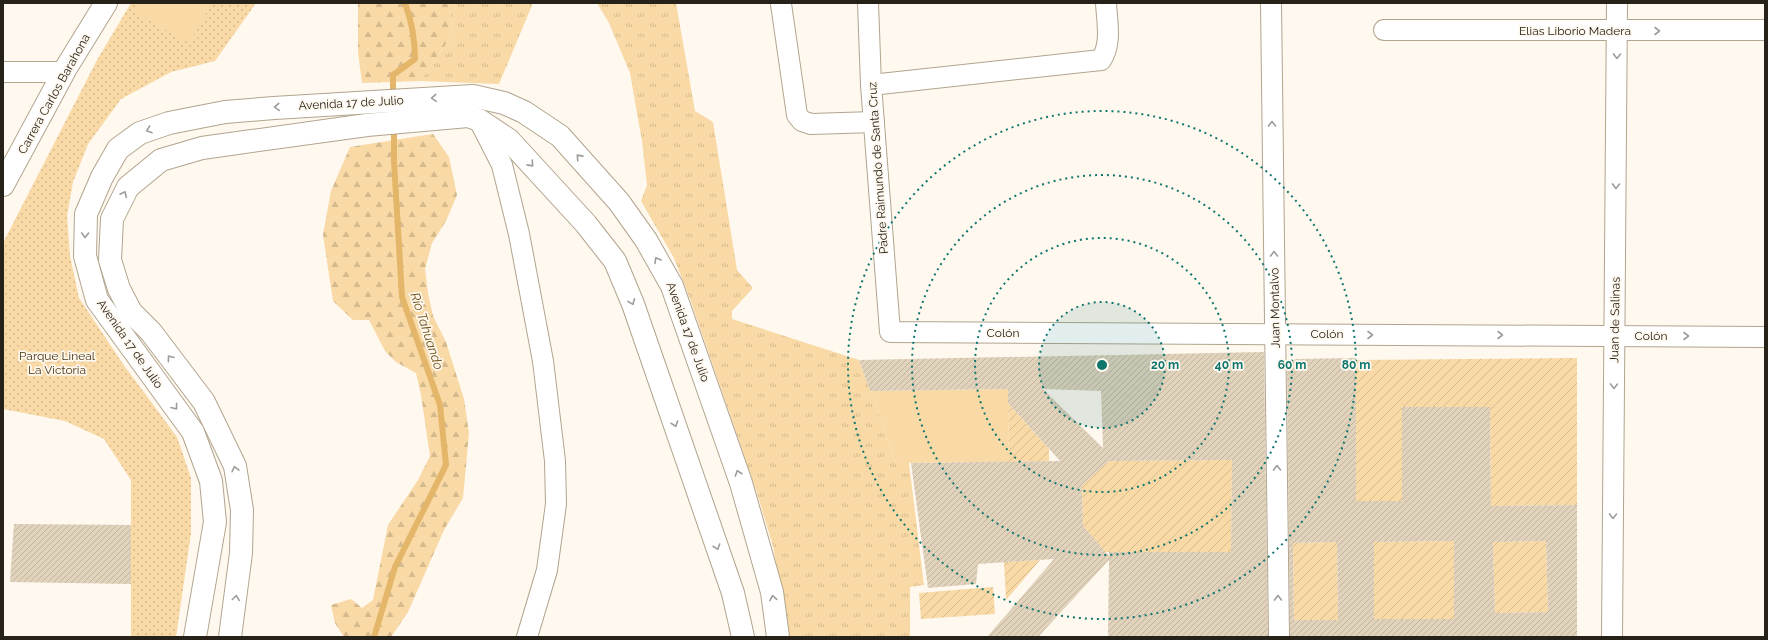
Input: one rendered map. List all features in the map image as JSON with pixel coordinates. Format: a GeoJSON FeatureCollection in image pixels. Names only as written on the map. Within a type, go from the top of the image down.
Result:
{"type":"FeatureCollection","features":[{"type":"Feature","properties":{"kind":"main road","name":"Carrera Carlos Barahona"},"geometry":{"type":"LineString","coordinates":[[3,185],[64,72],[106,3]]}},
{"type":"Feature","properties":{"kind":"main road","name":"Avenida 17 de Julio"},"geometry":{"type":"LineString","coordinates":[[196,637],[215,522],[211,482],[194,432],[97,300],[85,256],[86,214],[102,177],[118,149],[140,133],[169,123],[225,112],[358,102],[473,111]]}},
{"type":"Feature","properties":{"kind":"main road","name":"Avenida 17 de Julio"},"geometry":{"type":"LineString","coordinates":[[230,637],[241,553],[242,510],[235,466],[204,402],[151,332],[131,312],[119,289],[110,260],[112,219],[128,187],[161,160],[202,148],[473,111],[504,103],[524,112],[560,136],[618,202],[646,240],[672,286],[741,483],[772,592],[778,637]]}},
{"type":"Feature","properties":{"kind":"main road"},"geometry":{"type":"LineString","coordinates":[[473,111],[509,140],[586,224],[614,261],[633,304],[733,593],[743,637]]}},
{"type":"Feature","properties":{"kind":"street","name":"Padre Raimundo de Santa Cruz"},"geometry":{"type":"LineString","coordinates":[[868,3],[871,85],[890,332]]}},
{"type":"Feature","properties":{"kind":"street"},"geometry":{"type":"LineString","coordinates":[[871,85],[1101,60],[1105,55],[1107,46],[1106,3]]}},
{"type":"Feature","properties":{"kind":"street","name":"Juan Montalvo"},"geometry":{"type":"LineString","coordinates":[[1271,3],[1279,637]]}},
{"type":"Feature","properties":{"kind":"street","name":"Juan de Salinas"},"geometry":{"type":"LineString","coordinates":[[1612,637],[1618,31],[1617,3]]}},
{"type":"Feature","properties":{"kind":"street"},"geometry":{"type":"LineString","coordinates":[[781,4],[797,115],[802,122],[811,124],[874,122]]}},
{"type":"Feature","properties":{"kind":"street","name":"Elias Liborio Madera"},"geometry":{"type":"LineString","coordinates":[[1384,30],[1765,30]]}},
{"type":"Feature","properties":{"kind":"street"},"geometry":{"type":"LineString","coordinates":[[3,72],[64,72]]}},
{"type":"Feature","properties":{"kind":"street"},"geometry":{"type":"LineString","coordinates":[[473,111],[502,166],[519,234],[543,361],[555,461],[556,504],[547,570],[527,637]]}},
{"type":"Feature","properties":{"kind":"street"},"geometry":{"type":"LineString","coordinates":[[502,166],[509,140]]}},
{"type":"Feature","properties":{"kind":"street","name":"Colón"},"geometry":{"type":"LineString","coordinates":[[890,332],[1765,337]]}},
{"type":"Feature","properties":{"kind":"green space","name":"Parque Lineal La Victoria"},"geometry":{"type":"Polygon","coordinates":[[[131,3],[256,3],[215,61],[171,72],[121,99],[88,144],[73,182],[67,216],[70,256],[79,298],[123,364],[177,437],[191,478],[191,533],[176,637],[131,637],[131,480],[104,439],[65,421],[3,409],[3,243],[97,60],[131,3]]]}},
{"type":"Feature","properties":{"kind":"green space"},"geometry":{"type":"Polygon","coordinates":[[[137,3],[212,3],[189,43],[133,11],[137,3]]]}},
{"type":"Feature","properties":{"kind":"green space"},"geometry":{"type":"Polygon","coordinates":[[[358,3],[448,3],[453,34],[420,81],[362,83],[358,52],[358,3]]]}},
{"type":"Feature","properties":{"kind":"green space"},"geometry":{"type":"Polygon","coordinates":[[[448,3],[533,3],[499,84],[420,81],[453,34],[448,3]]]}},
{"type":"Feature","properties":{"kind":"green space"},"geometry":{"type":"Polygon","coordinates":[[[597,3],[676,3],[695,111],[713,122],[737,270],[753,288],[732,311],[732,319],[859,360],[896,463],[909,463],[924,585],[910,587],[910,637],[787,637],[786,621],[773,546],[756,490],[690,299],[674,258],[641,201],[647,185],[642,141],[630,73],[609,23],[597,3]]]}},
{"type":"Feature","properties":{"kind":"green space"},"geometry":{"type":"Polygon","coordinates":[[[433,134],[449,157],[457,195],[446,221],[432,243],[425,269],[433,316],[446,342],[464,399],[469,433],[463,498],[444,530],[408,612],[391,637],[344,637],[335,623],[331,605],[351,599],[362,608],[373,600],[388,525],[418,480],[430,456],[421,395],[416,373],[396,362],[385,351],[369,320],[353,320],[333,301],[323,235],[331,191],[350,147],[433,134]]]}},
{"type":"Feature","properties":{"kind":"green space"},"geometry":{"type":"Polygon","coordinates":[[[1577,358],[1577,505],[1491,506],[1490,407],[1402,407],[1402,501],[1327,501],[1356,360],[1577,358]]]}},
{"type":"Feature","properties":{"kind":"green space"},"geometry":{"type":"Polygon","coordinates":[[[1008,389],[1009,462],[896,463],[870,391],[1008,389]]]}},
{"type":"Feature","properties":{"kind":"green space"},"geometry":{"type":"Polygon","coordinates":[[[1008,403],[1049,449],[1049,461],[1009,462],[1008,403]]]}},
{"type":"Feature","properties":{"kind":"green space"},"geometry":{"type":"Polygon","coordinates":[[[1232,460],[1231,552],[1105,552],[1083,526],[1082,485],[1109,461],[1232,460]]]}},
{"type":"Feature","properties":{"kind":"green space"},"geometry":{"type":"Polygon","coordinates":[[[1454,541],[1454,619],[1374,619],[1374,542],[1454,541]]]}},
{"type":"Feature","properties":{"kind":"green space"},"geometry":{"type":"Polygon","coordinates":[[[1546,541],[1548,612],[1495,613],[1493,542],[1546,541]]]}},
{"type":"Feature","properties":{"kind":"green space"},"geometry":{"type":"Polygon","coordinates":[[[1337,542],[1338,620],[1294,620],[1293,543],[1337,542]]]}},
{"type":"Feature","properties":{"kind":"green space"},"geometry":{"type":"Polygon","coordinates":[[[1040,560],[1006,600],[1004,562],[1040,560]]]}},
{"type":"Feature","properties":{"kind":"green space"},"geometry":{"type":"Polygon","coordinates":[[[993,587],[995,614],[921,619],[919,593],[993,587]]]}},
{"type":"Feature","properties":{"kind":"building"},"geometry":{"type":"Polygon","coordinates":[[[1264,352],[1268,637],[1108,637],[1109,560],[1038,637],[987,637],[1054,559],[978,564],[976,584],[928,588],[911,463],[1060,461],[1008,403],[1008,389],[870,391],[859,360],[1264,352]],[[1043,389],[1103,448],[1101,391],[1043,389]],[[1232,460],[1109,461],[1082,485],[1083,526],[1109,556],[1109,552],[1231,552],[1232,460]]]}},
{"type":"Feature","properties":{"kind":"building"},"geometry":{"type":"Polygon","coordinates":[[[1356,358],[1356,501],[1402,501],[1402,407],[1490,407],[1491,506],[1577,505],[1577,637],[1290,637],[1287,367],[1293,360],[1356,358]],[[1454,541],[1374,542],[1374,619],[1454,619],[1454,541]],[[1546,541],[1493,542],[1495,613],[1548,612],[1546,541]],[[1337,542],[1293,543],[1294,620],[1338,620],[1337,542]]]}},
{"type":"Feature","properties":{"kind":"building"},"geometry":{"type":"Polygon","coordinates":[[[14,524],[131,525],[131,584],[10,582],[14,524]]]}},
{"type":"Feature","properties":{"kind":"waterway","name":"Río Tahuando"},"geometry":{"type":"LineString","coordinates":[[393,97],[393,75],[415,59],[413,31],[405,3]]}},
{"type":"Feature","properties":{"kind":"waterway","name":"Río Tahuando"},"geometry":{"type":"LineString","coordinates":[[374,637],[395,567],[446,465],[440,405],[402,297],[394,161],[394,126]]}}]}
